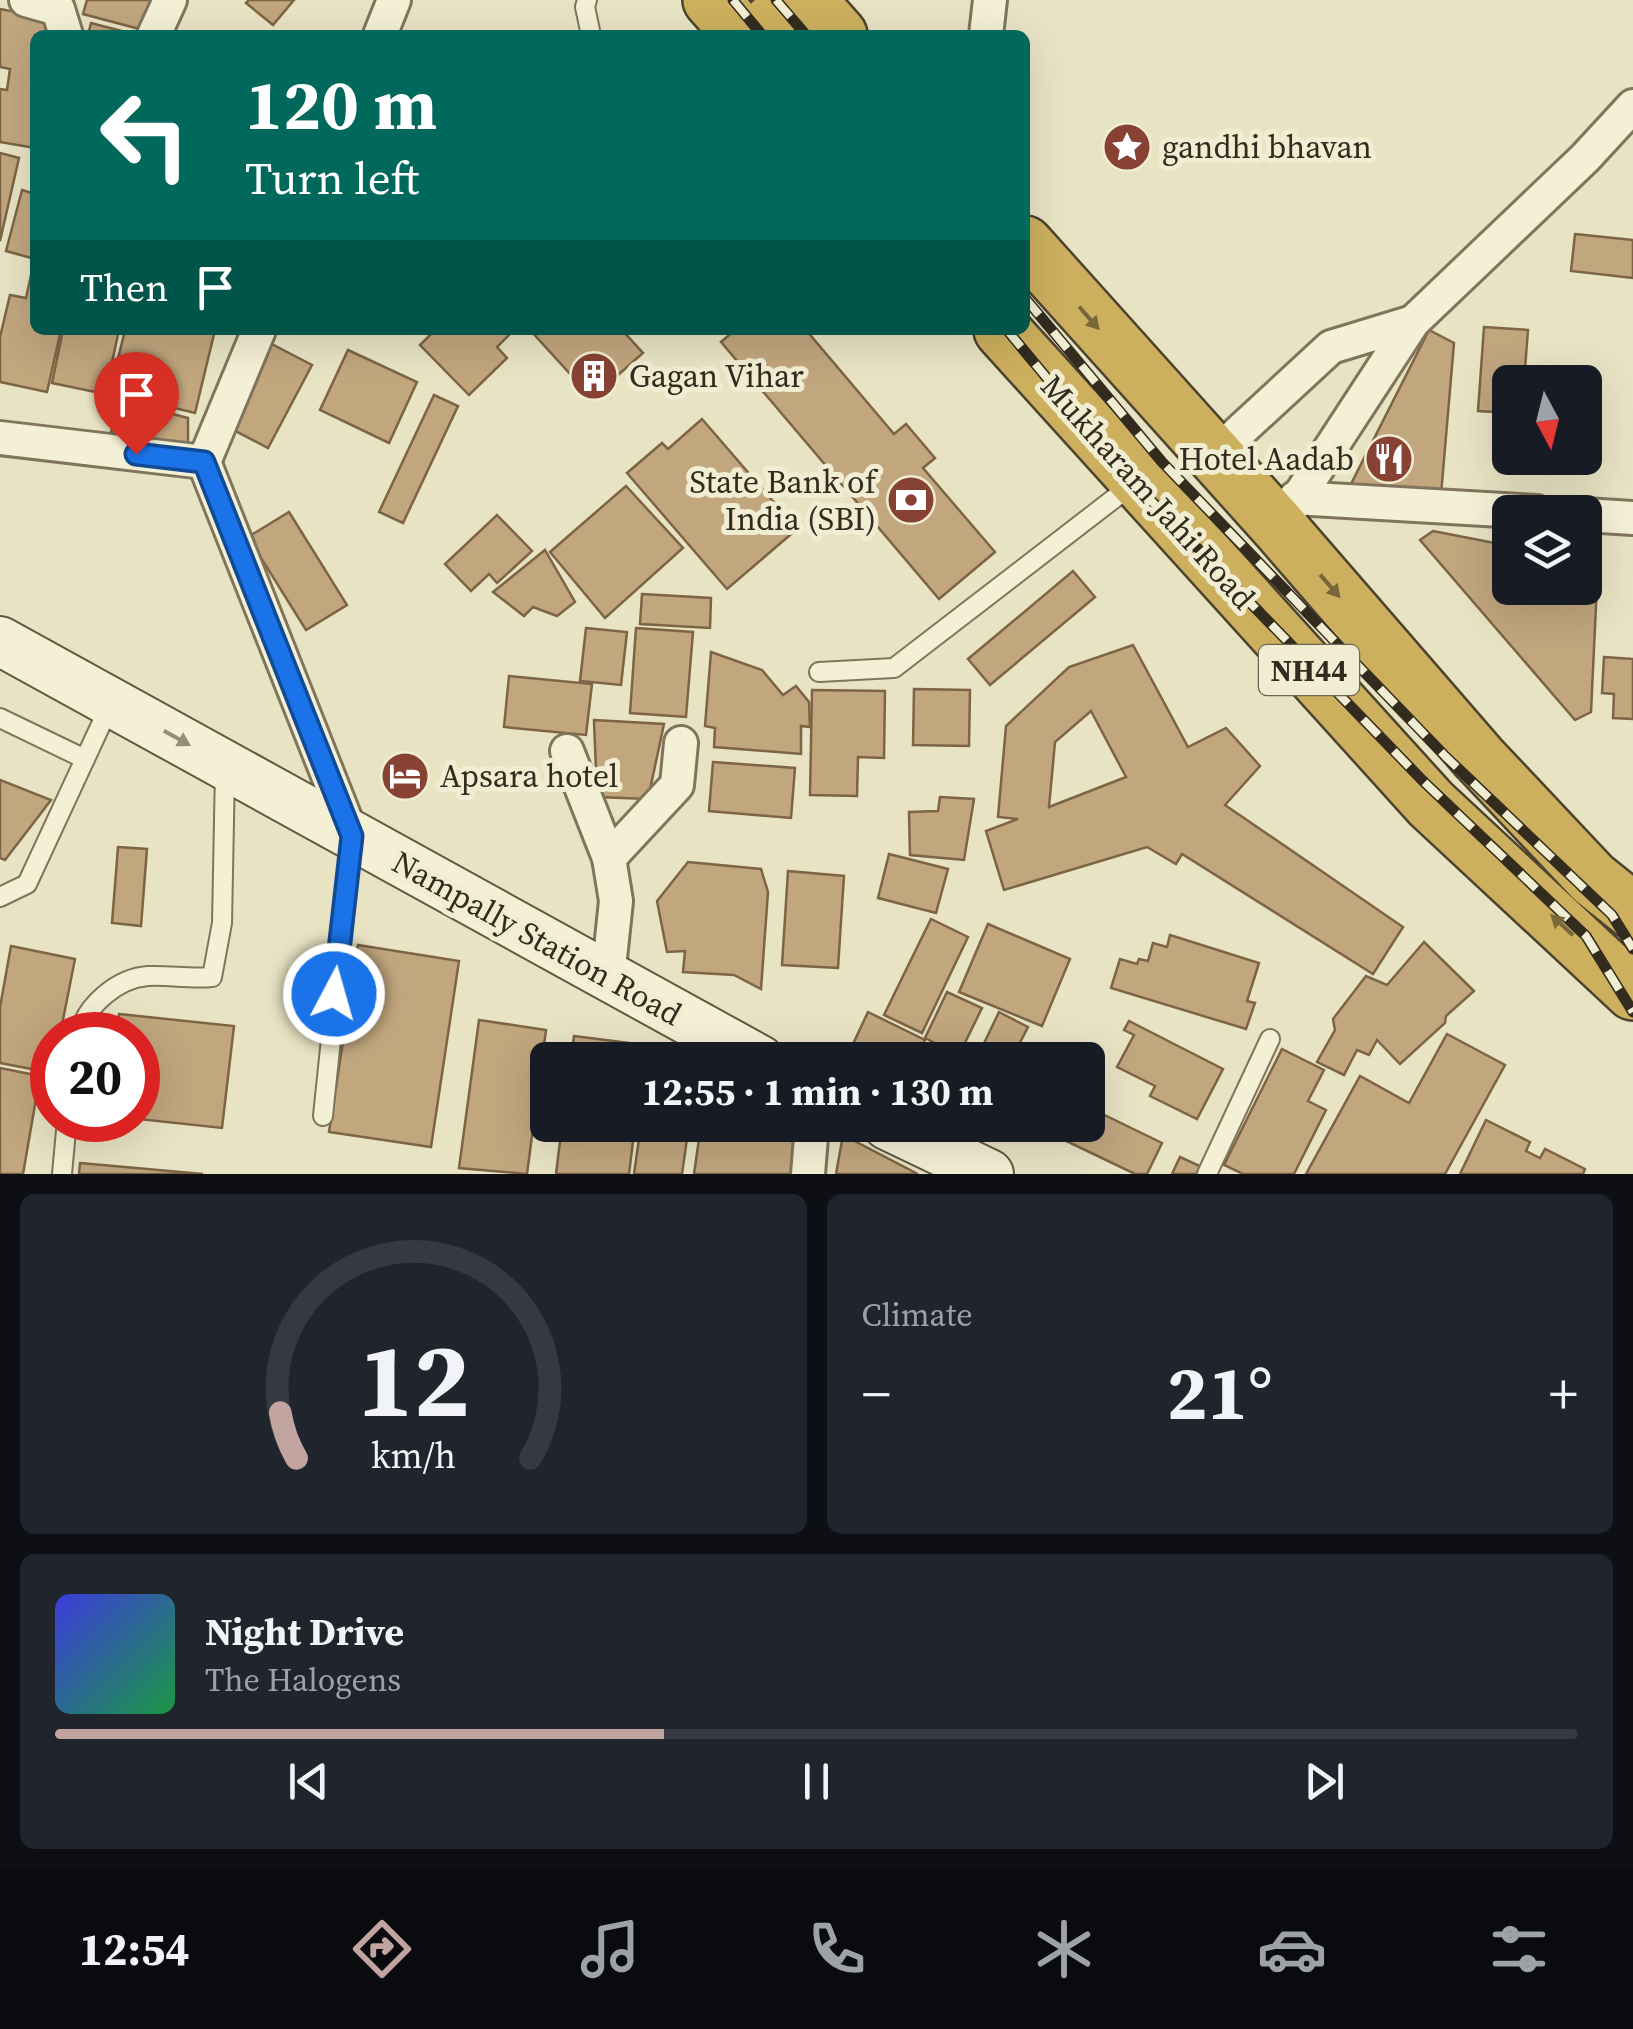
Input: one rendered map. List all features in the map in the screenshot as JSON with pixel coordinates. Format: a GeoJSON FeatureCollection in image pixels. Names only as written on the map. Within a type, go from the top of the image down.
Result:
{"type":"FeatureCollection","features":[{"type":"Feature","properties":{"kind":"highway"},"geometry":{"type":"LineString","coordinates":[[711,0],[738,30]]}},
{"type":"Feature","properties":{"kind":"highway"},"geometry":{"type":"LineString","coordinates":[[763,30],[794,0]]}},
{"type":"Feature","properties":{"kind":"highway"},"geometry":{"type":"LineString","coordinates":[[808,0],[835,30]]}},
{"type":"Feature","properties":{"kind":"highway","name":"NH44"},"geometry":{"type":"LineString","coordinates":[[1030,250],[1213,456],[1287,512],[1479,758],[1594,879],[1631,906]]}},
{"type":"Feature","properties":{"kind":"highway","name":"Mukharam Jahi Road"},"geometry":{"type":"LineString","coordinates":[[1006,335],[1430,804],[1633,992]]}},
{"type":"Feature","properties":{"kind":"main road","name":"Nampally Station Road"},"geometry":{"type":"LineString","coordinates":[[0,641],[727,1042]]}},
{"type":"Feature","properties":{"kind":"main road"},"geometry":{"type":"LineString","coordinates":[[918,1142],[965,1168]]}},
{"type":"Feature","properties":{"kind":"street"},"geometry":{"type":"LineString","coordinates":[[26,0],[58,9],[64,30]]}},
{"type":"Feature","properties":{"kind":"street"},"geometry":{"type":"LineString","coordinates":[[156,30],[170,0]]}},
{"type":"Feature","properties":{"kind":"street"},"geometry":{"type":"LineString","coordinates":[[382,30],[394,0]]}},
{"type":"Feature","properties":{"kind":"street"},"geometry":{"type":"LineString","coordinates":[[987,30],[990,0]]}},
{"type":"Feature","properties":{"kind":"street"},"geometry":{"type":"LineString","coordinates":[[1287,512],[1412,322],[1629,115]]}},
{"type":"Feature","properties":{"kind":"street"},"geometry":{"type":"LineString","coordinates":[[1213,456],[1331,347],[1412,322]]}},
{"type":"Feature","properties":{"kind":"street"},"geometry":{"type":"LineString","coordinates":[[257,335],[204,462],[352,836]]}},
{"type":"Feature","properties":{"kind":"street"},"geometry":{"type":"LineString","coordinates":[[0,438],[204,462]]}},
{"type":"Feature","properties":{"kind":"street"},"geometry":{"type":"LineString","coordinates":[[1287,512],[1492,512]]}},
{"type":"Feature","properties":{"kind":"street"},"geometry":{"type":"LineString","coordinates":[[1602,516],[1633,518]]}},
{"type":"Feature","properties":{"kind":"street"},"geometry":{"type":"LineString","coordinates":[[609,858],[677,785],[681,744]]}},
{"type":"Feature","properties":{"kind":"street"},"geometry":{"type":"LineString","coordinates":[[567,751],[609,858],[616,900],[608,977]]}},
{"type":"Feature","properties":{"kind":"street"},"geometry":{"type":"LineString","coordinates":[[808,1174],[811,1142]]}},
{"type":"Feature","properties":{"kind":"lane"},"geometry":{"type":"LineString","coordinates":[[587,0],[590,30]]}},
{"type":"Feature","properties":{"kind":"lane"},"geometry":{"type":"LineString","coordinates":[[819,672],[894,668],[1137,481]]}},
{"type":"Feature","properties":{"kind":"lane"},"geometry":{"type":"LineString","coordinates":[[0,897],[27,884],[111,702]]}},
{"type":"Feature","properties":{"kind":"lane"},"geometry":{"type":"LineString","coordinates":[[0,718],[85,758]]}},
{"type":"Feature","properties":{"kind":"lane"},"geometry":{"type":"LineString","coordinates":[[90,1012],[104,994],[144,976],[183,980],[212,977],[222,923],[226,765]]}},
{"type":"Feature","properties":{"kind":"lane"},"geometry":{"type":"LineString","coordinates":[[323,1116],[352,836]]}},
{"type":"Feature","properties":{"kind":"lane"},"geometry":{"type":"LineString","coordinates":[[1207,1174],[1270,1039]]}},
{"type":"Feature","properties":{"kind":"lane"},"geometry":{"type":"LineString","coordinates":[[62,1174],[65,1142]]}},
{"type":"Feature","properties":{"kind":"building"},"geometry":{"type":"Polygon","coordinates":[[[87,0],[151,0],[143,30],[83,14],[87,0]]]}},
{"type":"Feature","properties":{"kind":"building"},"geometry":{"type":"Polygon","coordinates":[[[294,0],[273,25],[246,3],[294,0]]]}},
{"type":"Feature","properties":{"kind":"building"},"geometry":{"type":"Polygon","coordinates":[[[0,9],[58,20],[56,30],[30,30],[30,147],[0,142],[0,89],[7,90],[10,69],[0,67],[0,9]]]}},
{"type":"Feature","properties":{"kind":"building"},"geometry":{"type":"Polygon","coordinates":[[[91,23],[118,30],[89,30],[91,23]]]}},
{"type":"Feature","properties":{"kind":"building"},"geometry":{"type":"Polygon","coordinates":[[[0,153],[19,158],[0,241],[0,153]]]}},
{"type":"Feature","properties":{"kind":"building"},"geometry":{"type":"Polygon","coordinates":[[[22,190],[30,192],[30,258],[6,251],[22,190]]]}},
{"type":"Feature","properties":{"kind":"building"},"geometry":{"type":"Polygon","coordinates":[[[1575,234],[1633,240],[1633,278],[1571,271],[1575,234]]]}},
{"type":"Feature","properties":{"kind":"building"},"geometry":{"type":"Polygon","coordinates":[[[30,280],[30,335],[60,335],[47,392],[0,382],[0,337],[10,295],[26,298],[30,280]]]}},
{"type":"Feature","properties":{"kind":"building"},"geometry":{"type":"Polygon","coordinates":[[[1484,327],[1528,330],[1525,365],[1492,365],[1492,412],[1478,411],[1484,327]]]}},
{"type":"Feature","properties":{"kind":"building"},"geometry":{"type":"Polygon","coordinates":[[[1429,330],[1454,343],[1441,495],[1349,488],[1429,330]]]}},
{"type":"Feature","properties":{"kind":"building"},"geometry":{"type":"Polygon","coordinates":[[[62,335],[118,335],[105,394],[52,383],[62,335]]]}},
{"type":"Feature","properties":{"kind":"building"},"geometry":{"type":"Polygon","coordinates":[[[124,335],[214,335],[195,413],[110,392],[124,335]]]}},
{"type":"Feature","properties":{"kind":"building"},"geometry":{"type":"Polygon","coordinates":[[[430,335],[509,335],[497,347],[507,358],[469,395],[420,345],[430,335]]]}},
{"type":"Feature","properties":{"kind":"building","name":"Gagan Vihar"},"geometry":{"type":"Polygon","coordinates":[[[535,335],[627,335],[643,353],[592,398],[535,335]]]}},
{"type":"Feature","properties":{"kind":"building"},"geometry":{"type":"Polygon","coordinates":[[[729,335],[810,335],[894,434],[906,424],[935,458],[923,468],[995,552],[939,599],[721,342],[729,335]]]}},
{"type":"Feature","properties":{"kind":"building"},"geometry":{"type":"Polygon","coordinates":[[[266,341],[312,365],[268,448],[222,424],[266,341]]]}},
{"type":"Feature","properties":{"kind":"building"},"geometry":{"type":"Polygon","coordinates":[[[348,350],[417,382],[389,443],[320,410],[348,350]]]}},
{"type":"Feature","properties":{"kind":"building"},"geometry":{"type":"Polygon","coordinates":[[[434,395],[458,406],[403,523],[379,512],[434,395]]]}},
{"type":"Feature","properties":{"kind":"building"},"geometry":{"type":"Polygon","coordinates":[[[115,399],[188,418],[188,443],[111,435],[115,399]]]}},
{"type":"Feature","properties":{"kind":"building"},"geometry":{"type":"Polygon","coordinates":[[[702,419],[797,529],[727,589],[627,473],[662,443],[668,449],[702,419]]]}},
{"type":"Feature","properties":{"kind":"building"},"geometry":{"type":"Polygon","coordinates":[[[626,486],[683,548],[605,618],[550,552],[626,486]]]}},
{"type":"Feature","properties":{"kind":"building"},"geometry":{"type":"Polygon","coordinates":[[[289,512],[347,605],[306,630],[248,537],[289,512]]]}},
{"type":"Feature","properties":{"kind":"building"},"geometry":{"type":"Polygon","coordinates":[[[497,515],[532,551],[497,583],[489,574],[471,591],[445,564],[497,515]]]}},
{"type":"Feature","properties":{"kind":"building"},"geometry":{"type":"Polygon","coordinates":[[[1433,531],[1492,542],[1492,605],[1596,605],[1591,712],[1575,720],[1420,540],[1433,531]]]}},
{"type":"Feature","properties":{"kind":"building"},"geometry":{"type":"Polygon","coordinates":[[[545,550],[575,602],[557,616],[533,607],[524,616],[493,592],[545,550]]]}},
{"type":"Feature","properties":{"kind":"building"},"geometry":{"type":"Polygon","coordinates":[[[1073,571],[1095,597],[990,685],[968,659],[1073,571]]]}},
{"type":"Feature","properties":{"kind":"building"},"geometry":{"type":"Polygon","coordinates":[[[642,594],[711,598],[710,628],[640,624],[642,594]]]}},
{"type":"Feature","properties":{"kind":"building"},"geometry":{"type":"Polygon","coordinates":[[[586,628],[627,632],[621,685],[580,681],[586,628]]]}},
{"type":"Feature","properties":{"kind":"building"},"geometry":{"type":"Polygon","coordinates":[[[636,628],[693,632],[686,717],[630,713],[636,628]]]}},
{"type":"Feature","properties":{"kind":"building"},"geometry":{"type":"Polygon","coordinates":[[[1133,645],[1188,747],[1226,728],[1260,766],[1225,805],[1403,927],[1373,974],[1182,854],[1176,864],[1147,847],[1004,890],[986,831],[1018,819],[998,817],[1006,726],[1069,667],[1133,645]],[[1091,711],[1055,742],[1049,807],[1126,777],[1091,711]]]}},
{"type":"Feature","properties":{"kind":"building"},"geometry":{"type":"Polygon","coordinates":[[[711,652],[762,670],[783,695],[796,686],[809,702],[810,727],[801,726],[801,754],[714,747],[715,728],[705,726],[711,652]]]}},
{"type":"Feature","properties":{"kind":"building"},"geometry":{"type":"Polygon","coordinates":[[[1604,657],[1633,659],[1633,719],[1613,718],[1614,694],[1602,693],[1604,657]]]}},
{"type":"Feature","properties":{"kind":"building"},"geometry":{"type":"Polygon","coordinates":[[[509,676],[592,684],[586,735],[504,727],[509,676]]]}},
{"type":"Feature","properties":{"kind":"building"},"geometry":{"type":"Polygon","coordinates":[[[914,689],[970,690],[969,746],[913,745],[914,689]]]}},
{"type":"Feature","properties":{"kind":"building"},"geometry":{"type":"Polygon","coordinates":[[[812,690],[885,691],[884,758],[858,757],[857,796],[810,795],[812,690]]]}},
{"type":"Feature","properties":{"kind":"building"},"geometry":{"type":"Polygon","coordinates":[[[594,720],[664,724],[648,799],[597,797],[594,720]]]}},
{"type":"Feature","properties":{"kind":"building"},"geometry":{"type":"Polygon","coordinates":[[[713,762],[795,768],[791,818],[709,811],[713,762]]]}},
{"type":"Feature","properties":{"kind":"building"},"geometry":{"type":"Polygon","coordinates":[[[0,780],[51,800],[5,860],[0,858],[0,780]]]}},
{"type":"Feature","properties":{"kind":"building"},"geometry":{"type":"Polygon","coordinates":[[[940,797],[974,799],[964,860],[910,855],[909,812],[938,811],[940,797]]]}},
{"type":"Feature","properties":{"kind":"building"},"geometry":{"type":"Polygon","coordinates":[[[118,847],[147,849],[141,926],[112,923],[118,847]]]}},
{"type":"Feature","properties":{"kind":"building"},"geometry":{"type":"Polygon","coordinates":[[[889,854],[948,869],[936,913],[878,898],[889,854]]]}},
{"type":"Feature","properties":{"kind":"building"},"geometry":{"type":"Polygon","coordinates":[[[688,862],[761,869],[768,892],[761,989],[734,975],[683,972],[685,951],[667,952],[657,901],[688,862]]]}},
{"type":"Feature","properties":{"kind":"building"},"geometry":{"type":"Polygon","coordinates":[[[788,871],[844,876],[838,968],[782,965],[788,871]]]}},
{"type":"Feature","properties":{"kind":"building"},"geometry":{"type":"Polygon","coordinates":[[[931,919],[968,937],[922,1033],[884,1015],[931,919]]]}},
{"type":"Feature","properties":{"kind":"building"},"geometry":{"type":"Polygon","coordinates":[[[988,924],[1070,959],[1042,1026],[959,992],[988,924]]]}},
{"type":"Feature","properties":{"kind":"building"},"geometry":{"type":"Polygon","coordinates":[[[1170,935],[1259,963],[1247,1001],[1255,1003],[1246,1029],[1111,988],[1120,959],[1137,964],[1139,959],[1148,961],[1153,943],[1167,947],[1170,935]]]}},
{"type":"Feature","properties":{"kind":"building"},"geometry":{"type":"Polygon","coordinates":[[[1424,942],[1474,991],[1400,1064],[1377,1040],[1369,1055],[1357,1050],[1344,1075],[1317,1062],[1335,1030],[1333,1019],[1366,976],[1387,985],[1424,942]]]}},
{"type":"Feature","properties":{"kind":"building"},"geometry":{"type":"Polygon","coordinates":[[[358,945],[459,961],[431,1147],[329,1132],[358,945]]]}},
{"type":"Feature","properties":{"kind":"building"},"geometry":{"type":"Polygon","coordinates":[[[11,946],[75,959],[65,1012],[30,1012],[30,1069],[0,1063],[0,1007],[11,946]]]}},
{"type":"Feature","properties":{"kind":"building"},"geometry":{"type":"Polygon","coordinates":[[[947,992],[982,1008],[965,1042],[933,1042],[925,1038],[947,992]]]}},
{"type":"Feature","properties":{"kind":"building"},"geometry":{"type":"Polygon","coordinates":[[[868,1012],[925,1040],[924,1042],[854,1042],[868,1012]]]}},
{"type":"Feature","properties":{"kind":"building"},"geometry":{"type":"Polygon","coordinates":[[[999,1012],[1028,1027],[1020,1042],[985,1042],[999,1012]]]}},
{"type":"Feature","properties":{"kind":"building"},"geometry":{"type":"Polygon","coordinates":[[[160,1018],[234,1026],[222,1128],[160,1121],[160,1018]]]}},
{"type":"Feature","properties":{"kind":"building"},"geometry":{"type":"Polygon","coordinates":[[[479,1020],[546,1030],[544,1042],[530,1042],[531,1142],[527,1174],[459,1168],[479,1020]]]}},
{"type":"Feature","properties":{"kind":"building"},"geometry":{"type":"Polygon","coordinates":[[[1129,1021],[1223,1069],[1197,1119],[1150,1096],[1155,1086],[1117,1067],[1134,1035],[1124,1030],[1129,1021]]]}},
{"type":"Feature","properties":{"kind":"building"},"geometry":{"type":"Polygon","coordinates":[[[1447,1034],[1505,1065],[1445,1174],[1306,1174],[1360,1076],[1409,1103],[1447,1034]]]}},
{"type":"Feature","properties":{"kind":"building"},"geometry":{"type":"Polygon","coordinates":[[[574,1036],[622,1042],[573,1042],[574,1036]]]}},
{"type":"Feature","properties":{"kind":"building"},"geometry":{"type":"Polygon","coordinates":[[[1282,1049],[1324,1070],[1308,1101],[1326,1110],[1294,1174],[1243,1174],[1224,1165],[1282,1049]]]}},
{"type":"Feature","properties":{"kind":"building"},"geometry":{"type":"Polygon","coordinates":[[[0,1068],[30,1074],[30,1134],[23,1174],[0,1174],[0,1068]]]}},
{"type":"Feature","properties":{"kind":"building"},"geometry":{"type":"Polygon","coordinates":[[[1105,1115],[1162,1143],[1147,1174],[1135,1174],[1068,1142],[1105,1142],[1105,1115]]]}},
{"type":"Feature","properties":{"kind":"building"},"geometry":{"type":"Polygon","coordinates":[[[1486,1120],[1530,1142],[1526,1151],[1540,1158],[1545,1149],[1585,1169],[1583,1174],[1460,1174],[1486,1120]]]}},
{"type":"Feature","properties":{"kind":"building"},"geometry":{"type":"Polygon","coordinates":[[[560,1142],[633,1142],[629,1174],[556,1174],[560,1142]]]}},
{"type":"Feature","properties":{"kind":"building"},"geometry":{"type":"Polygon","coordinates":[[[639,1142],[687,1142],[682,1174],[634,1174],[639,1142]]]}},
{"type":"Feature","properties":{"kind":"building"},"geometry":{"type":"Polygon","coordinates":[[[699,1142],[797,1142],[793,1174],[694,1174],[699,1142]]]}},
{"type":"Feature","properties":{"kind":"building"},"geometry":{"type":"Polygon","coordinates":[[[842,1142],[856,1142],[918,1174],[836,1174],[842,1142]]]}},
{"type":"Feature","properties":{"kind":"building"},"geometry":{"type":"Polygon","coordinates":[[[1180,1157],[1202,1167],[1198,1174],[1172,1174],[1180,1157]]]}},
{"type":"Feature","properties":{"kind":"building"},"geometry":{"type":"Polygon","coordinates":[[[80,1163],[203,1174],[79,1174],[80,1163]]]}},
{"type":"Feature","properties":{"kind":"railway"},"geometry":{"type":"LineString","coordinates":[[733,0],[758,30]]}},
{"type":"Feature","properties":{"kind":"railway"},"geometry":{"type":"LineString","coordinates":[[776,0],[802,30]]}},
{"type":"Feature","properties":{"kind":"railway"},"geometry":{"type":"LineString","coordinates":[[1030,304],[1162,462],[1446,757],[1612,915],[1633,949]]}},
{"type":"Feature","properties":{"kind":"railway"},"geometry":{"type":"LineString","coordinates":[[1011,335],[1136,485],[1423,781],[1586,936],[1633,1012]]}},
{"type":"Feature","properties":{"kind":"place","name":"gandhi bhavan"},"geometry":{"type":"Point","coordinates":[1127,147]}},
{"type":"Feature","properties":{"kind":"place","name":"Gagan Vihar"},"geometry":{"type":"Point","coordinates":[594,376]}},
{"type":"Feature","properties":{"kind":"place","name":"Hotel Aadab"},"geometry":{"type":"Point","coordinates":[1389,459]}},
{"type":"Feature","properties":{"kind":"place","name":"State Bank of India (SBI)"},"geometry":{"type":"Point","coordinates":[911,500]}},
{"type":"Feature","properties":{"kind":"place","name":"Apsara hotel"},"geometry":{"type":"Point","coordinates":[405,776]}},
{"type":"Feature","properties":{"kind":"route"},"geometry":{"type":"LineString","coordinates":[[136,454],[204,462],[352,836],[334,994]]}}]}
